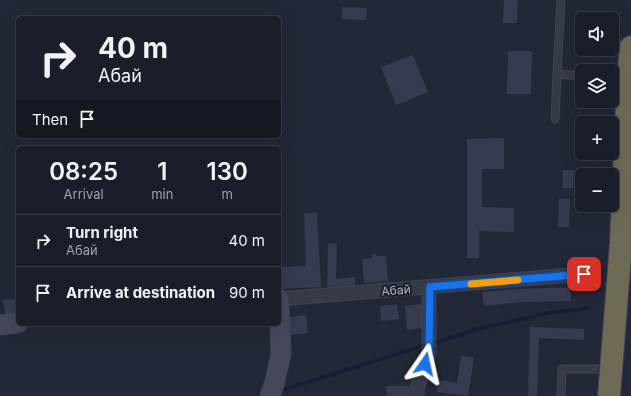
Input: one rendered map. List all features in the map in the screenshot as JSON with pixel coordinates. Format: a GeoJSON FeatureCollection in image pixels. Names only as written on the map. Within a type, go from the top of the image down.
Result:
{"type":"FeatureCollection","features":[{"type":"Feature","properties":{"kind":"highway"},"geometry":{"type":"LineString","coordinates":[[609,396],[626,219],[620,79],[631,47]]}},
{"type":"Feature","properties":{"kind":"main road"},"geometry":{"type":"LineString","coordinates":[[0,325],[16,323]]}},
{"type":"Feature","properties":{"kind":"main road"},"geometry":{"type":"LineString","coordinates":[[270,396],[281,354],[280,326]]}},
{"type":"Feature","properties":{"kind":"street","name":"Абай"},"geometry":{"type":"LineString","coordinates":[[281,299],[584,274]]}},
{"type":"Feature","properties":{"kind":"street"},"geometry":{"type":"LineString","coordinates":[[417,396],[417,388],[429,353],[430,287]]}},
{"type":"Feature","properties":{"kind":"lane"},"geometry":{"type":"LineString","coordinates":[[555,119],[561,0]]}},
{"type":"Feature","properties":{"kind":"lane"},"geometry":{"type":"LineString","coordinates":[[557,74],[575,75]]}},
{"type":"Feature","properties":{"kind":"lane"},"geometry":{"type":"LineString","coordinates":[[561,396],[562,369],[611,369]]}},
{"type":"Feature","properties":{"kind":"building"},"geometry":{"type":"Polygon","coordinates":[[[504,0],[518,0],[517,23],[503,23],[504,0]]]}},
{"type":"Feature","properties":{"kind":"building"},"geometry":{"type":"Polygon","coordinates":[[[342,7],[367,8],[366,20],[342,19],[342,7]]]}},
{"type":"Feature","properties":{"kind":"building"},"geometry":{"type":"Polygon","coordinates":[[[508,51],[532,51],[531,94],[507,94],[508,51]]]}},
{"type":"Feature","properties":{"kind":"building"},"geometry":{"type":"Polygon","coordinates":[[[413,55],[428,92],[396,105],[381,67],[413,55]]]}},
{"type":"Feature","properties":{"kind":"building"},"geometry":{"type":"Polygon","coordinates":[[[504,138],[504,169],[482,169],[482,207],[514,208],[514,232],[479,231],[479,258],[467,258],[467,139],[504,138]]]}},
{"type":"Feature","properties":{"kind":"building"},"geometry":{"type":"Polygon","coordinates":[[[563,170],[574,170],[573,188],[562,188],[563,170]]]}},
{"type":"Feature","properties":{"kind":"building"},"geometry":{"type":"Polygon","coordinates":[[[559,199],[570,199],[569,227],[558,227],[559,199]]]}},
{"type":"Feature","properties":{"kind":"building"},"geometry":{"type":"Polygon","coordinates":[[[304,213],[317,213],[321,287],[282,289],[281,267],[306,266],[304,213]]]}},
{"type":"Feature","properties":{"kind":"building"},"geometry":{"type":"Polygon","coordinates":[[[337,243],[336,279],[355,277],[356,290],[327,291],[328,244],[337,243]]]}},
{"type":"Feature","properties":{"kind":"building"},"geometry":{"type":"Polygon","coordinates":[[[372,254],[376,254],[376,256],[386,256],[388,281],[364,283],[362,259],[372,258],[372,254]]]}},
{"type":"Feature","properties":{"kind":"building"},"geometry":{"type":"Polygon","coordinates":[[[570,287],[571,301],[522,302],[484,306],[482,292],[521,289],[570,287]]]}},
{"type":"Feature","properties":{"kind":"building"},"geometry":{"type":"Polygon","coordinates":[[[16,298],[16,318],[6,320],[3,300],[16,298]]]}},
{"type":"Feature","properties":{"kind":"building"},"geometry":{"type":"Polygon","coordinates":[[[397,304],[399,319],[381,321],[380,306],[397,304]]]}},
{"type":"Feature","properties":{"kind":"building"},"geometry":{"type":"Polygon","coordinates":[[[421,304],[423,328],[407,330],[405,306],[421,304]]]}},
{"type":"Feature","properties":{"kind":"building"},"geometry":{"type":"Polygon","coordinates":[[[306,315],[308,333],[291,335],[290,317],[306,315]]]}},
{"type":"Feature","properties":{"kind":"building"},"geometry":{"type":"Polygon","coordinates":[[[530,327],[584,329],[584,340],[539,338],[537,396],[528,396],[530,327]]]}},
{"type":"Feature","properties":{"kind":"building"},"geometry":{"type":"Polygon","coordinates":[[[461,356],[474,358],[468,396],[437,392],[439,380],[457,383],[461,356]]]}},
{"type":"Feature","properties":{"kind":"building"},"geometry":{"type":"Polygon","coordinates":[[[386,386],[409,386],[409,396],[387,396],[386,386]]]}},
{"type":"Feature","properties":{"kind":"waterway"},"geometry":{"type":"LineString","coordinates":[[431,344],[478,329],[548,313],[588,308]]}},
{"type":"Feature","properties":{"kind":"waterway"},"geometry":{"type":"LineString","coordinates":[[283,390],[425,345]]}},
{"type":"Feature","properties":{"kind":"slow traffic"},"geometry":{"type":"LineString","coordinates":[[471,284],[518,280]]}},
{"type":"Feature","properties":{"kind":"route"},"geometry":{"type":"LineString","coordinates":[[425,364],[429,353],[430,287],[584,274]]}}]}
